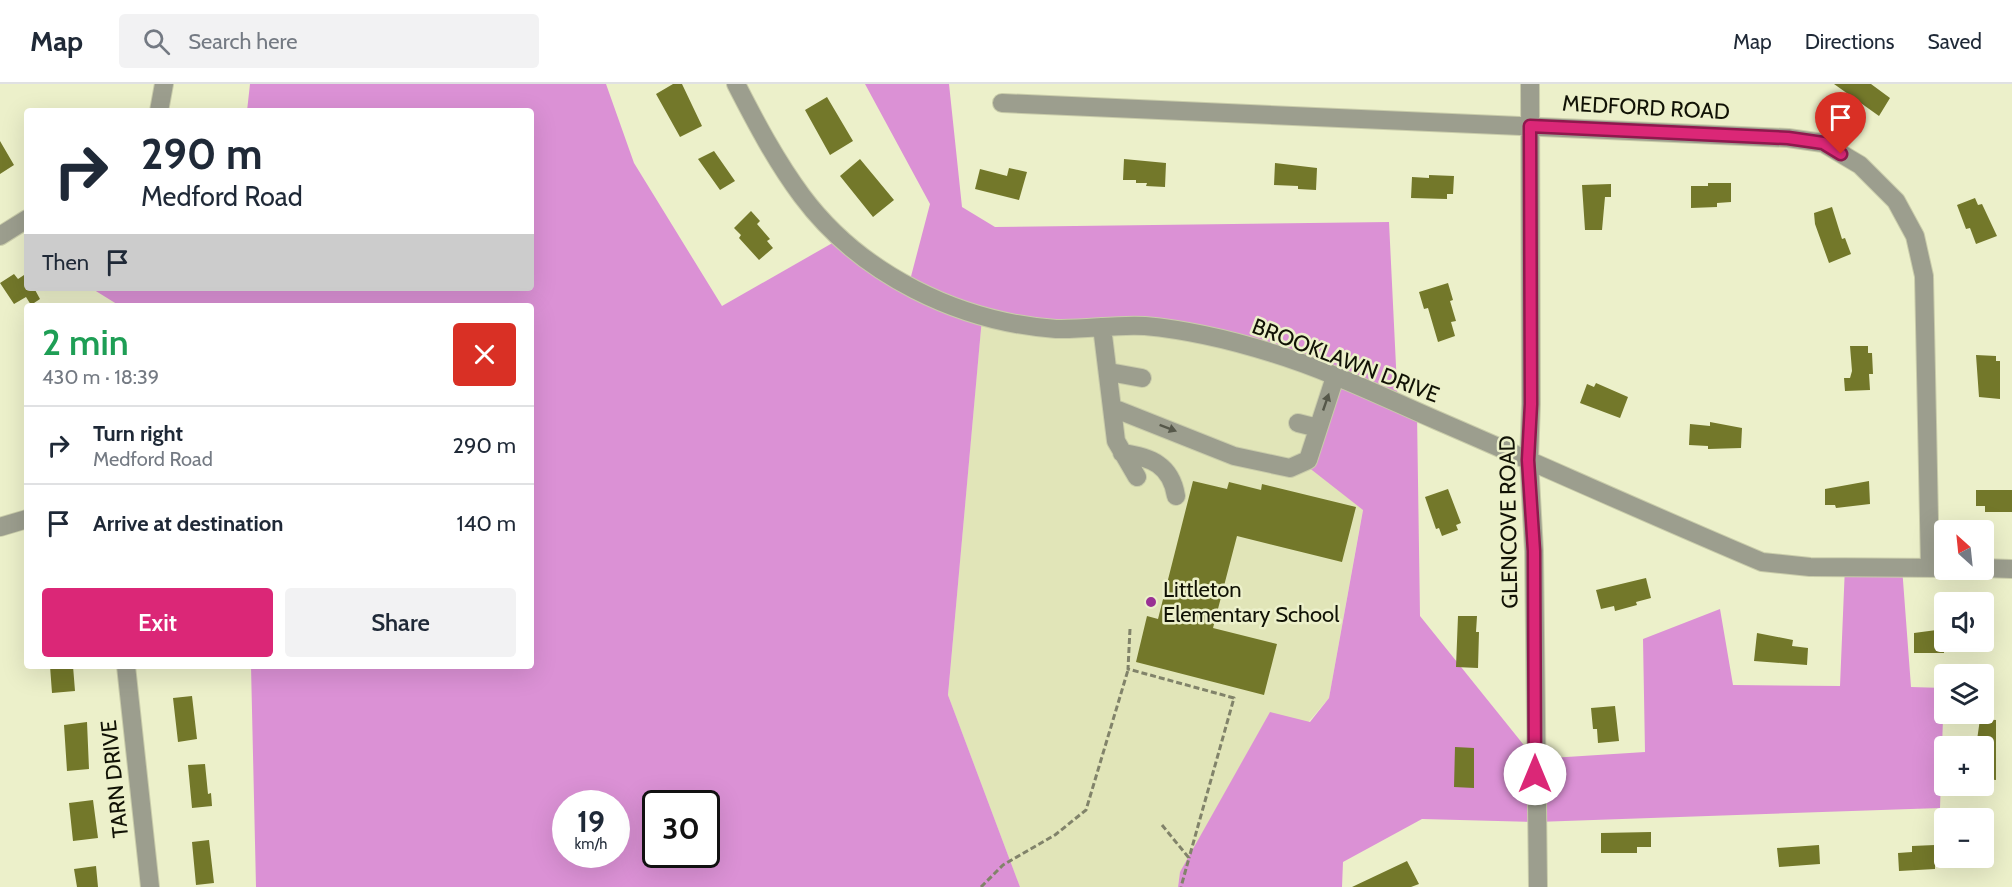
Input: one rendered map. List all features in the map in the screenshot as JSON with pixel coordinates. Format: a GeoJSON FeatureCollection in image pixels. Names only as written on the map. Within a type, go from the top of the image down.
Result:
{"type":"FeatureCollection","features":[{"type":"Feature","properties":{"kind":"street"},"geometry":{"type":"LineString","coordinates":[[160,108],[164,84]]}},
{"type":"Feature","properties":{"kind":"street","name":"BROOKLAWN DRIVE"},"geometry":{"type":"LineString","coordinates":[[736,84],[782,169],[804,199],[849,246],[904,285],[940,303],[981,317],[1058,329],[1142,326],[1211,337],[1274,353],[1335,377],[1762,562],[1810,567],[1934,568]]}},
{"type":"Feature","properties":{"kind":"street","name":"GLENCOVE ROAD"},"geometry":{"type":"LineString","coordinates":[[1530,84],[1531,404],[1528,460],[1534,551],[1538,887]]}},
{"type":"Feature","properties":{"kind":"street","name":"MEDFORD ROAD"},"geometry":{"type":"LineString","coordinates":[[1002,103],[1530,126],[1808,140],[1823,143],[1860,165],[1875,178],[1906,218],[1920,256],[1923,276],[1935,520]]}},
{"type":"Feature","properties":{"kind":"street"},"geometry":{"type":"LineString","coordinates":[[0,236],[24,221]]}},
{"type":"Feature","properties":{"kind":"street"},"geometry":{"type":"LineString","coordinates":[[1102,327],[1116,441],[1137,477]]}},
{"type":"Feature","properties":{"kind":"street"},"geometry":{"type":"LineString","coordinates":[[1109,372],[1142,378]]}},
{"type":"Feature","properties":{"kind":"street"},"geometry":{"type":"LineString","coordinates":[[1113,408],[1234,456],[1290,468],[1308,460],[1335,377]]}},
{"type":"Feature","properties":{"kind":"street"},"geometry":{"type":"LineString","coordinates":[[1298,423],[1318,428]]}},
{"type":"Feature","properties":{"kind":"street"},"geometry":{"type":"LineString","coordinates":[[1122,453],[1151,458],[1161,465],[1169,473],[1176,496]]}},
{"type":"Feature","properties":{"kind":"street"},"geometry":{"type":"LineString","coordinates":[[0,527],[24,520]]}},
{"type":"Feature","properties":{"kind":"street"},"geometry":{"type":"LineString","coordinates":[[1994,568],[2012,569]]}},
{"type":"Feature","properties":{"kind":"street","name":"TARN DRIVE"},"geometry":{"type":"LineString","coordinates":[[126,669],[150,887]]}},
{"type":"Feature","properties":{"kind":"path"},"geometry":{"type":"LineString","coordinates":[[981,887],[1003,865],[1056,835],[1086,810],[1128,669],[1130,629]]}},
{"type":"Feature","properties":{"kind":"path"},"geometry":{"type":"LineString","coordinates":[[1128,669],[1234,698],[1181,887]]}},
{"type":"Feature","properties":{"kind":"path"},"geometry":{"type":"LineString","coordinates":[[1162,825],[1189,858]]}},
{"type":"Feature","properties":{"kind":"shaded area"},"geometry":{"type":"Polygon","coordinates":[[[250,84],[606,84],[634,163],[722,306],[843,237],[909,284],[930,204],[865,84],[949,84],[962,207],[995,227],[1389,222],[1398,407],[1417,413],[1420,616],[1535,759],[1645,752],[1643,639],[1720,609],[1733,685],[1840,686],[1845,566],[1902,567],[1911,687],[1934,688],[1934,724],[1943,724],[1942,736],[1934,736],[1934,796],[1940,796],[1940,808],[1536,822],[1422,819],[1343,862],[1342,887],[1178,887],[1180,872],[1270,712],[1310,722],[1329,698],[1363,510],[1303,463],[1333,379],[1213,335],[982,318],[948,695],[1020,887],[256,887],[251,669],[534,669],[534,303],[115,303],[96,291],[534,291],[534,108],[247,108],[250,84]]]}},
{"type":"Feature","properties":{"kind":"shaded area","name":"Littleton Elementary School"},"geometry":{"type":"Polygon","coordinates":[[[982,317],[1213,335],[1333,379],[1304,463],[1363,509],[1329,698],[1180,872],[1178,887],[1020,887],[948,695],[982,317]]]}},
{"type":"Feature","properties":{"kind":"building"},"geometry":{"type":"Polygon","coordinates":[[[673,84],[682,84],[702,126],[680,137],[656,94],[673,84]]]}},
{"type":"Feature","properties":{"kind":"building"},"geometry":{"type":"Polygon","coordinates":[[[1834,84],[1871,84],[1890,98],[1879,116],[1834,84]]]}},
{"type":"Feature","properties":{"kind":"building"},"geometry":{"type":"Polygon","coordinates":[[[827,97],[853,141],[830,155],[805,110],[827,97]]]}},
{"type":"Feature","properties":{"kind":"building"},"geometry":{"type":"Polygon","coordinates":[[[0,141],[14,165],[0,174],[0,141]]]}},
{"type":"Feature","properties":{"kind":"building"},"geometry":{"type":"Polygon","coordinates":[[[714,151],[735,181],[720,190],[698,159],[714,151]]]}},
{"type":"Feature","properties":{"kind":"building"},"geometry":{"type":"Polygon","coordinates":[[[860,159],[894,200],[873,217],[840,176],[860,159]]]}},
{"type":"Feature","properties":{"kind":"building"},"geometry":{"type":"Polygon","coordinates":[[[1124,159],[1166,163],[1165,187],[1146,186],[1147,183],[1136,183],[1136,180],[1123,180],[1124,159]]]}},
{"type":"Feature","properties":{"kind":"building"},"geometry":{"type":"Polygon","coordinates":[[[1275,163],[1317,168],[1316,190],[1298,189],[1298,186],[1274,185],[1275,163]]]}},
{"type":"Feature","properties":{"kind":"building"},"geometry":{"type":"Polygon","coordinates":[[[1009,168],[1027,172],[1019,200],[975,189],[980,169],[1007,176],[1009,168]]]}},
{"type":"Feature","properties":{"kind":"building"},"geometry":{"type":"Polygon","coordinates":[[[1429,175],[1454,176],[1453,194],[1447,194],[1447,199],[1411,198],[1412,177],[1429,178],[1429,175]]]}},
{"type":"Feature","properties":{"kind":"building"},"geometry":{"type":"Polygon","coordinates":[[[1708,183],[1731,183],[1731,202],[1717,203],[1717,207],[1691,208],[1691,186],[1708,186],[1708,183]]]}},
{"type":"Feature","properties":{"kind":"building"},"geometry":{"type":"Polygon","coordinates":[[[1611,184],[1611,197],[1605,197],[1602,230],[1585,230],[1582,185],[1611,184]]]}},
{"type":"Feature","properties":{"kind":"building"},"geometry":{"type":"Polygon","coordinates":[[[1975,198],[1978,205],[1982,204],[1997,236],[1976,244],[1970,228],[1966,229],[1957,205],[1975,198]]]}},
{"type":"Feature","properties":{"kind":"building"},"geometry":{"type":"Polygon","coordinates":[[[1832,207],[1842,239],[1845,238],[1851,254],[1829,263],[1815,224],[1814,213],[1832,207]]]}},
{"type":"Feature","properties":{"kind":"building"},"geometry":{"type":"Polygon","coordinates":[[[751,211],[760,221],[757,224],[770,239],[767,241],[773,248],[759,260],[739,238],[741,235],[734,228],[751,211]]]}},
{"type":"Feature","properties":{"kind":"building"},"geometry":{"type":"Polygon","coordinates":[[[14,274],[18,279],[24,275],[24,291],[36,291],[40,299],[30,303],[26,297],[14,304],[0,283],[14,274]]]}},
{"type":"Feature","properties":{"kind":"building"},"geometry":{"type":"Polygon","coordinates":[[[1448,283],[1456,321],[1451,322],[1455,336],[1438,342],[1428,308],[1424,309],[1419,292],[1448,283]]]}},
{"type":"Feature","properties":{"kind":"building"},"geometry":{"type":"Polygon","coordinates":[[[1850,346],[1868,346],[1868,353],[1872,353],[1873,374],[1869,374],[1870,390],[1845,391],[1844,378],[1850,378],[1852,371],[1850,346]]]}},
{"type":"Feature","properties":{"kind":"building"},"geometry":{"type":"Polygon","coordinates":[[[1976,355],[1996,356],[1996,361],[2000,361],[2000,399],[1979,397],[1976,355]]]}},
{"type":"Feature","properties":{"kind":"building"},"geometry":{"type":"Polygon","coordinates":[[[1596,383],[1628,397],[1620,418],[1580,403],[1587,384],[1594,387],[1596,383]]]}},
{"type":"Feature","properties":{"kind":"building"},"geometry":{"type":"Polygon","coordinates":[[[1710,422],[1742,428],[1741,448],[1708,449],[1708,446],[1689,445],[1690,424],[1710,426],[1710,422]]]}},
{"type":"Feature","properties":{"kind":"building","name":"Littleton Elementary School"},"geometry":{"type":"Polygon","coordinates":[[[1193,481],[1227,489],[1229,482],[1261,490],[1262,484],[1356,507],[1342,562],[1237,536],[1213,628],[1277,644],[1264,695],[1136,662],[1147,616],[1158,619],[1193,481]]]}},
{"type":"Feature","properties":{"kind":"building"},"geometry":{"type":"Polygon","coordinates":[[[1869,481],[1870,504],[1836,508],[1835,505],[1825,505],[1825,489],[1869,481]]]}},
{"type":"Feature","properties":{"kind":"building"},"geometry":{"type":"Polygon","coordinates":[[[1448,489],[1461,523],[1456,525],[1458,530],[1442,536],[1439,528],[1436,529],[1425,497],[1448,489]]]}},
{"type":"Feature","properties":{"kind":"building"},"geometry":{"type":"Polygon","coordinates":[[[1976,490],[2012,490],[2012,512],[1985,512],[1985,506],[1976,506],[1976,490]]]}},
{"type":"Feature","properties":{"kind":"building"},"geometry":{"type":"Polygon","coordinates":[[[1646,578],[1651,598],[1636,602],[1637,605],[1615,611],[1614,606],[1601,609],[1596,590],[1646,578]]]}},
{"type":"Feature","properties":{"kind":"building"},"geometry":{"type":"Polygon","coordinates":[[[1458,616],[1477,616],[1478,668],[1456,667],[1458,616]]]}},
{"type":"Feature","properties":{"kind":"building"},"geometry":{"type":"Polygon","coordinates":[[[1934,630],[1934,652],[1944,653],[1914,653],[1914,633],[1934,630]]]}},
{"type":"Feature","properties":{"kind":"building"},"geometry":{"type":"Polygon","coordinates":[[[1757,633],[1793,640],[1792,646],[1808,648],[1807,665],[1754,661],[1757,633]]]}},
{"type":"Feature","properties":{"kind":"building"},"geometry":{"type":"Polygon","coordinates":[[[50,669],[73,669],[75,691],[52,693],[50,669]]]}},
{"type":"Feature","properties":{"kind":"building"},"geometry":{"type":"Polygon","coordinates":[[[192,696],[197,739],[178,742],[173,698],[192,696]]]}},
{"type":"Feature","properties":{"kind":"building"},"geometry":{"type":"Polygon","coordinates":[[[1615,706],[1619,741],[1598,743],[1597,729],[1593,729],[1591,708],[1615,706]]]}},
{"type":"Feature","properties":{"kind":"building"},"geometry":{"type":"Polygon","coordinates":[[[1994,720],[1996,720],[1996,780],[1994,780],[1994,736],[1978,736],[1979,724],[1994,724],[1994,720]]]}},
{"type":"Feature","properties":{"kind":"building"},"geometry":{"type":"Polygon","coordinates":[[[87,722],[89,769],[67,771],[64,725],[87,722]]]}},
{"type":"Feature","properties":{"kind":"building"},"geometry":{"type":"Polygon","coordinates":[[[1455,747],[1474,748],[1474,788],[1454,787],[1455,747]]]}},
{"type":"Feature","properties":{"kind":"building"},"geometry":{"type":"Polygon","coordinates":[[[205,764],[208,794],[211,793],[212,806],[192,808],[188,765],[205,764]]]}},
{"type":"Feature","properties":{"kind":"building"},"geometry":{"type":"Polygon","coordinates":[[[93,800],[98,838],[73,841],[69,803],[93,800]]]}},
{"type":"Feature","properties":{"kind":"building"},"geometry":{"type":"Polygon","coordinates":[[[1651,832],[1651,847],[1637,847],[1637,853],[1601,853],[1601,833],[1651,832]]]}},
{"type":"Feature","properties":{"kind":"building"},"geometry":{"type":"Polygon","coordinates":[[[209,840],[214,883],[196,885],[192,842],[209,840]]]}},
{"type":"Feature","properties":{"kind":"building"},"geometry":{"type":"Polygon","coordinates":[[[1819,845],[1820,864],[1779,867],[1777,848],[1819,845]]]}},
{"type":"Feature","properties":{"kind":"building"},"geometry":{"type":"Polygon","coordinates":[[[1934,845],[1935,869],[1899,871],[1898,853],[1912,852],[1912,846],[1934,845]]]}},
{"type":"Feature","properties":{"kind":"building"},"geometry":{"type":"Polygon","coordinates":[[[1407,861],[1419,884],[1411,887],[1352,887],[1407,861]]]}},
{"type":"Feature","properties":{"kind":"building"},"geometry":{"type":"Polygon","coordinates":[[[96,866],[98,887],[77,887],[74,869],[96,866]]]}},
{"type":"Feature","properties":{"kind":"place","name":"Littleton Elementary School"},"geometry":{"type":"Point","coordinates":[1151,602]}},
{"type":"Feature","properties":{"kind":"route"},"geometry":{"type":"LineString","coordinates":[[1535,774],[1534,551],[1528,460],[1531,404],[1530,126],[1788,138],[1823,143],[1841,154]]}}]}
